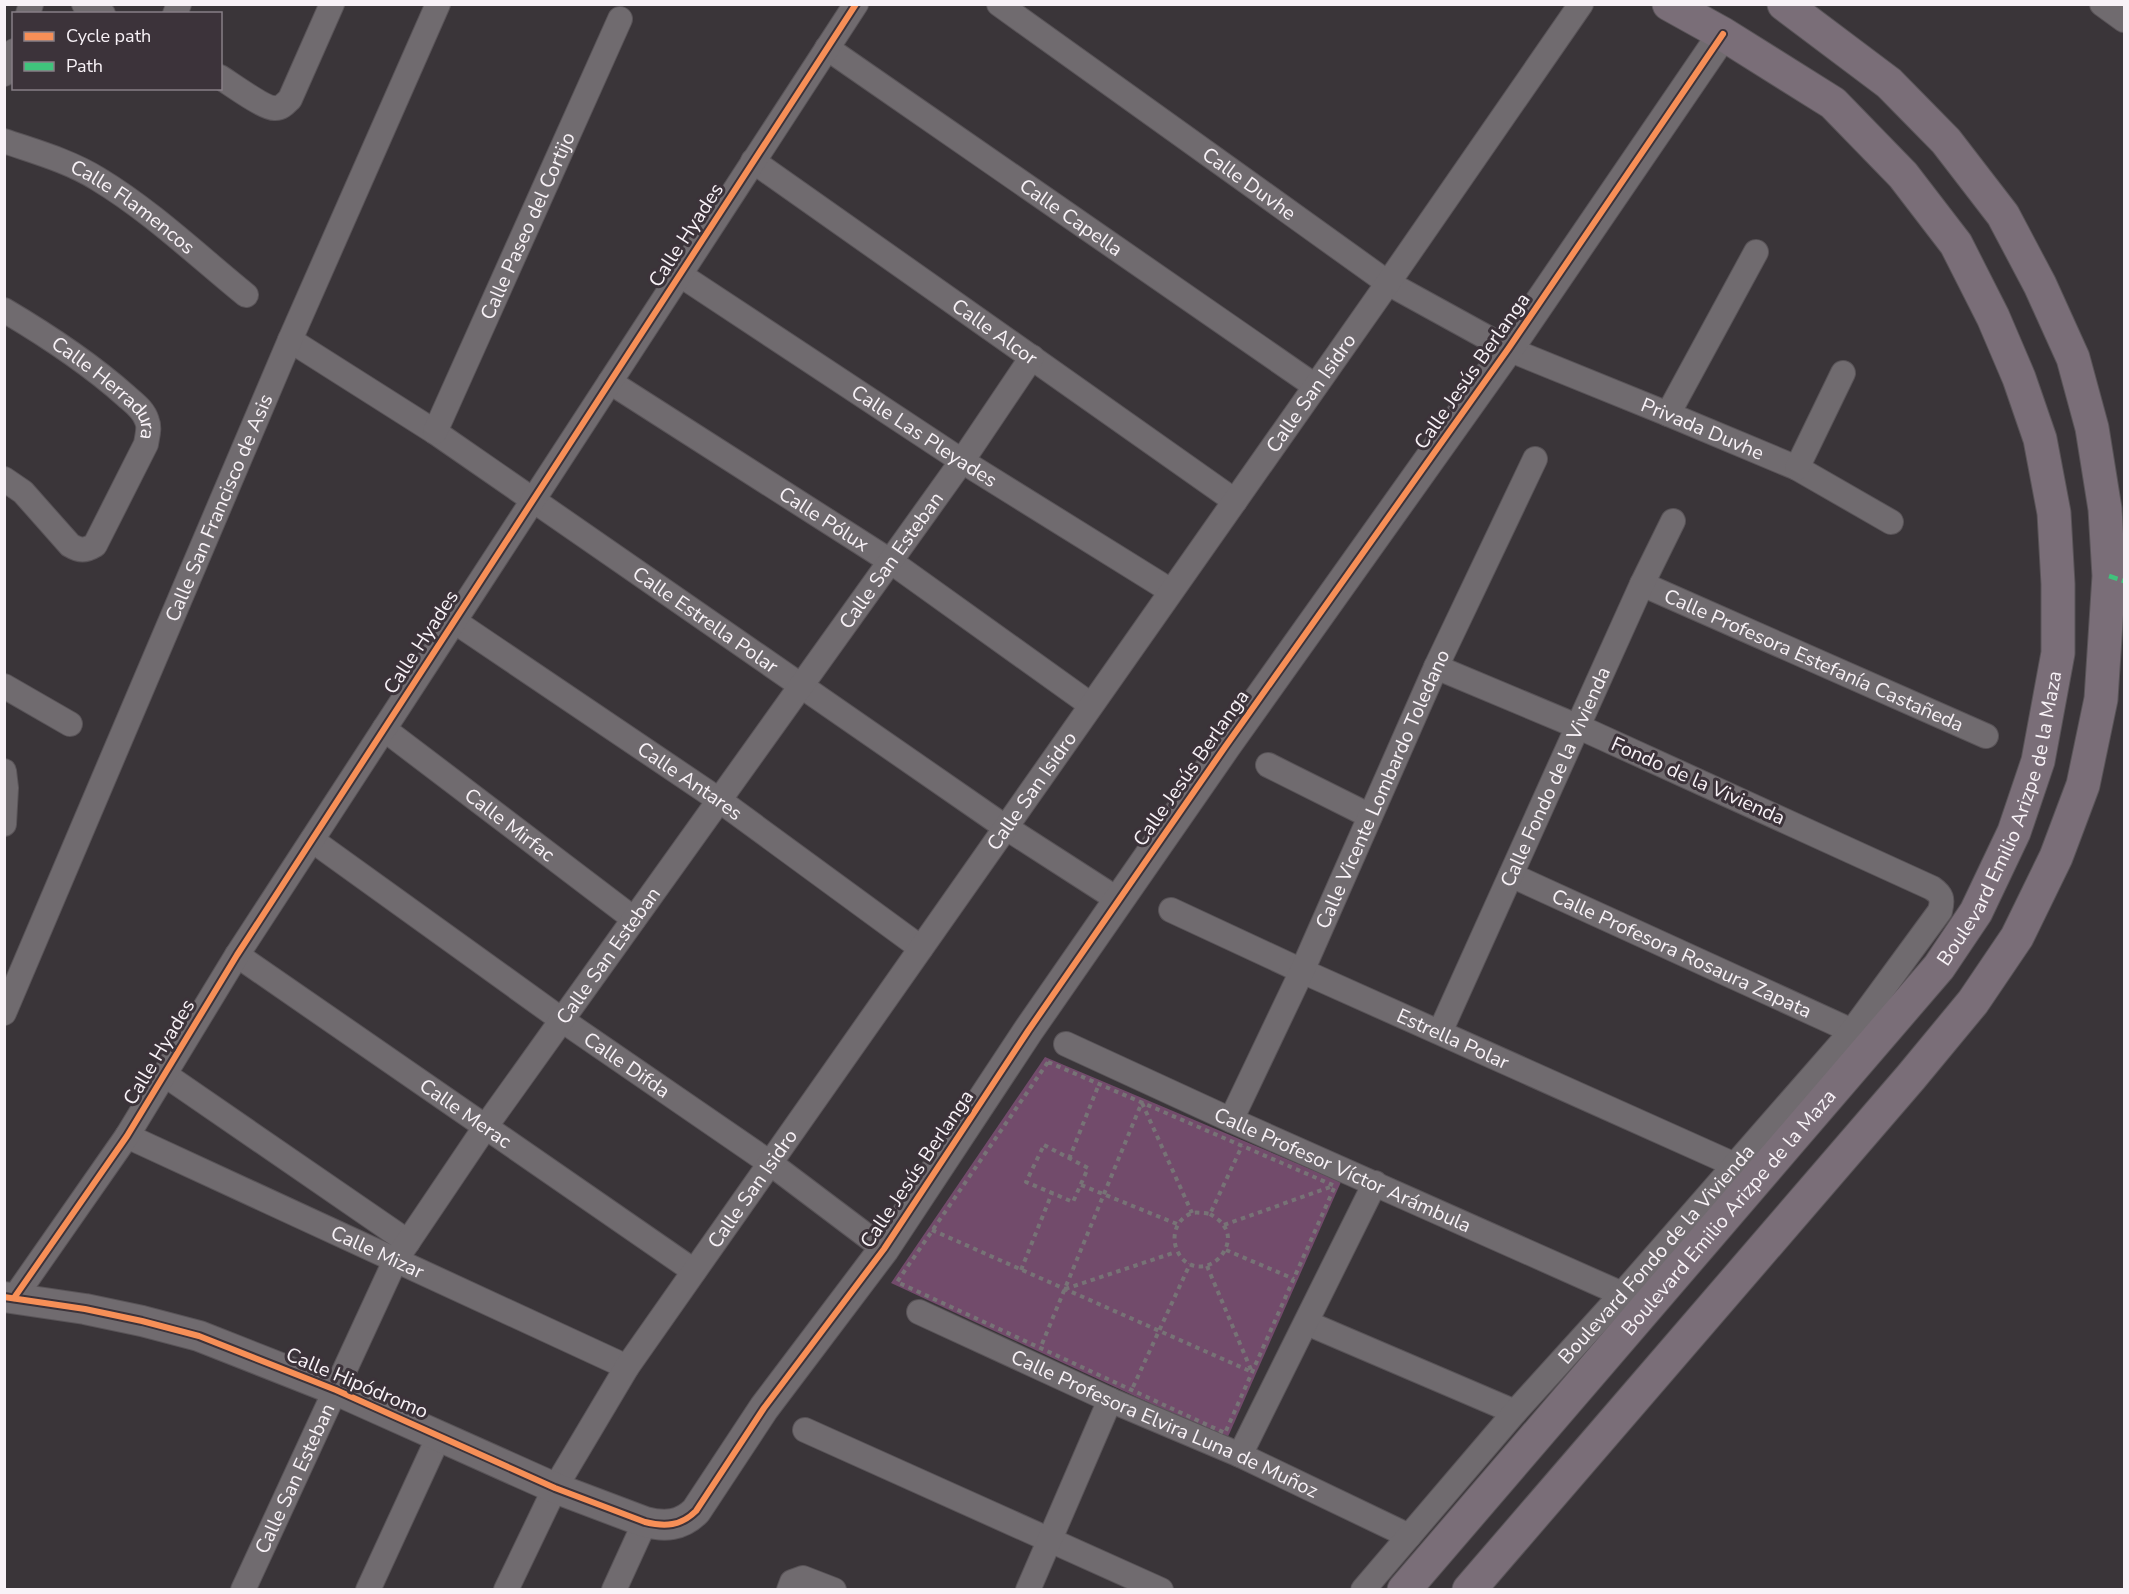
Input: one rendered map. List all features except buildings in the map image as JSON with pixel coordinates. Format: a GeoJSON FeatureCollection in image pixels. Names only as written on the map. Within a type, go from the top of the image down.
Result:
{"type":"FeatureCollection","features":[{"type":"Feature","properties":{"kind":"highway","name":"Boulevard Emilio Arizpe de la Maza"},"geometry":{"type":"LineString","coordinates":[[1404,1590],[1939,968],[1976,912],[2014,831],[2040,750],[2058,653],[2058,584],[2054,513],[2040,439],[2019,378],[1993,317],[1956,244],[1903,175],[1833,103],[1723,34],[1669,4]]}},
{"type":"Feature","properties":{"kind":"highway"},"geometry":{"type":"LineString","coordinates":[[1469,1590],[1973,1002],[2017,937],[2056,857],[2083,785],[2101,699],[2109,576],[2105,509],[2092,428],[2073,358],[2040,285],[2003,215],[1946,141],[1889,83],[1789,6]]}},
{"type":"Feature","properties":{"kind":"street"},"geometry":{"type":"LineString","coordinates":[[84,4],[99,12]]}},
{"type":"Feature","properties":{"kind":"street"},"geometry":{"type":"LineString","coordinates":[[222,78],[263,105],[274,108],[284,106],[290,99],[332,4]]}},
{"type":"Feature","properties":{"kind":"street","name":"Calle San Francisco de Asis"},"geometry":{"type":"LineString","coordinates":[[4,1013],[290,340],[438,4]]}},
{"type":"Feature","properties":{"kind":"street","name":"Calle Hyades"},"geometry":{"type":"LineString","coordinates":[[9,1298],[127,1136],[237,955],[856,4]]}},
{"type":"Feature","properties":{"kind":"street","name":"Calle Duvhe"},"geometry":{"type":"LineString","coordinates":[[999,4],[1388,283],[1508,349]]}},
{"type":"Feature","properties":{"kind":"street","name":"Calle San Isidro"},"geometry":{"type":"LineString","coordinates":[[506,1590],[555,1488],[627,1367],[1388,283],[1581,4]]}},
{"type":"Feature","properties":{"kind":"street","name":"Calle Paseo del Cortijo"},"geometry":{"type":"LineString","coordinates":[[435,432],[620,19]]}},
{"type":"Feature","properties":{"kind":"street","name":"Calle Jesús Berlanga"},"geometry":{"type":"LineString","coordinates":[[687,1520],[696,1511],[764,1408],[884,1250],[1028,1032],[1232,737],[1508,349],[1723,34]]}},
{"type":"Feature","properties":{"kind":"street","name":"Calle Capella"},"geometry":{"type":"LineString","coordinates":[[827,48],[1315,386]]}},
{"type":"Feature","properties":{"kind":"street"},"geometry":{"type":"LineString","coordinates":[[4,75],[12,56]]}},
{"type":"Feature","properties":{"kind":"street","name":"Calle Flamencos"},"geometry":{"type":"LineString","coordinates":[[4,141],[57,159],[98,178],[145,212],[246,295]]}},
{"type":"Feature","properties":{"kind":"street","name":"Calle Alcor"},"geometry":{"type":"LineString","coordinates":[[753,161],[1235,501]]}},
{"type":"Feature","properties":{"kind":"street"},"geometry":{"type":"LineString","coordinates":[[1668,414],[1756,252]]}},
{"type":"Feature","properties":{"kind":"street","name":"Calle Las Pleyades"},"geometry":{"type":"LineString","coordinates":[[679,274],[962,461],[1172,591]]}},
{"type":"Feature","properties":{"kind":"street","name":"Calle Herradura"},"geometry":{"type":"LineString","coordinates":[[4,310],[73,353],[102,375],[142,411],[148,421],[146,444],[95,545],[87,550],[77,550],[70,545],[23,492],[4,479]]}},
{"type":"Feature","properties":{"kind":"street","name":"Calle Estrella Polar"},"geometry":{"type":"LineString","coordinates":[[290,340],[435,432],[1005,827],[1120,900]]}},
{"type":"Feature","properties":{"kind":"street","name":"Privada Duvhe"},"geometry":{"type":"LineString","coordinates":[[1508,349],[1797,468],[1891,522]]}},
{"type":"Feature","properties":{"kind":"street","name":"Calle San Esteban"},"geometry":{"type":"LineString","coordinates":[[243,1590],[401,1252],[486,1126],[962,461],[1032,357]]}},
{"type":"Feature","properties":{"kind":"street"},"geometry":{"type":"LineString","coordinates":[[1797,468],[1843,374]]}},
{"type":"Feature","properties":{"kind":"street","name":"Calle Pólux"},"geometry":{"type":"LineString","coordinates":[[609,382],[890,561],[1091,705]]}},
{"type":"Feature","properties":{"kind":"street","name":"Calle Vicente Lombardo Toledano"},"geometry":{"type":"LineString","coordinates":[[1232,1120],[1302,971],[1436,667],[1535,459]]}},
{"type":"Feature","properties":{"kind":"street","name":"Calle Fondo de la Vivienda"},"geometry":{"type":"LineString","coordinates":[[1440,1032],[1642,584],[1673,521]]}},
{"type":"Feature","properties":{"kind":"street","name":"Calle Profesora Estefanía Castañeda"},"geometry":{"type":"LineString","coordinates":[[1642,584],[1986,736]]}},
{"type":"Feature","properties":{"kind":"street","name":"Calle Antares"},"geometry":{"type":"LineString","coordinates":[[454,621],[719,800],[921,948]]}},
{"type":"Feature","properties":{"kind":"street","name":"Fondo de la Vivienda"},"geometry":{"type":"LineString","coordinates":[[1436,667],[1578,727],[1932,888],[1940,893],[1942,900],[1940,911]]}},
{"type":"Feature","properties":{"kind":"street"},"geometry":{"type":"LineString","coordinates":[[4,686],[69,724]]}},
{"type":"Feature","properties":{"kind":"street","name":"Calle Mirfac"},"geometry":{"type":"LineString","coordinates":[[384,729],[634,919]]}},
{"type":"Feature","properties":{"kind":"street"},"geometry":{"type":"LineString","coordinates":[[1268,765],[1370,816]]}},
{"type":"Feature","properties":{"kind":"street"},"geometry":{"type":"LineString","coordinates":[[4,771],[6,788],[4,824]]}},
{"type":"Feature","properties":{"kind":"street","name":"Calle Difda"},"geometry":{"type":"LineString","coordinates":[[312,840],[562,1020],[770,1162],[884,1250]]}},
{"type":"Feature","properties":{"kind":"street","name":"Calle Profesora Rosaura Zapata"},"geometry":{"type":"LineString","coordinates":[[1510,875],[1852,1031]]}},
{"type":"Feature","properties":{"kind":"street","name":"Estrella Polar"},"geometry":{"type":"LineString","coordinates":[[1171,910],[1735,1166]]}},
{"type":"Feature","properties":{"kind":"street","name":"Boulevard Fondo de la Vivienda"},"geometry":{"type":"LineString","coordinates":[[1363,1590],[1515,1412],[1622,1294],[1852,1031],[1940,911]]}},
{"type":"Feature","properties":{"kind":"street","name":"Calle Merac"},"geometry":{"type":"LineString","coordinates":[[237,955],[694,1271]]}},
{"type":"Feature","properties":{"kind":"street","name":"Calle Profesor Víctor Arámbula"},"geometry":{"type":"LineString","coordinates":[[1066,1044],[1622,1294]]}},
{"type":"Feature","properties":{"kind":"street","name":"Calle Mizar"},"geometry":{"type":"LineString","coordinates":[[164,1074],[401,1252]]}},
{"type":"Feature","properties":{"kind":"street","name":"Calle Mizar"},"geometry":{"type":"LineString","coordinates":[[127,1136],[401,1252],[627,1367]]}},
{"type":"Feature","properties":{"kind":"street"},"geometry":{"type":"LineString","coordinates":[[1240,1455],[1375,1184]]}},
{"type":"Feature","properties":{"kind":"street","name":"Calle Hipódromo"},"geometry":{"type":"LineString","coordinates":[[9,1298],[142,1321],[199,1336],[336,1390],[555,1488],[645,1522],[660,1525],[687,1520]]}},
{"type":"Feature","properties":{"kind":"street","name":"Calle Profesora Elvira Luna de Muñoz"},"geometry":{"type":"LineString","coordinates":[[919,1312],[1121,1395],[1409,1536]]}},
{"type":"Feature","properties":{"kind":"street"},"geometry":{"type":"LineString","coordinates":[[1306,1323],[1515,1412]]}},
{"type":"Feature","properties":{"kind":"street"},"geometry":{"type":"LineString","coordinates":[[1028,1590],[1121,1395]]}},
{"type":"Feature","properties":{"kind":"street"},"geometry":{"type":"LineString","coordinates":[[805,1430],[1161,1590]]}},
{"type":"Feature","properties":{"kind":"street"},"geometry":{"type":"LineString","coordinates":[[368,1590],[439,1436]]}},
{"type":"Feature","properties":{"kind":"street"},"geometry":{"type":"LineString","coordinates":[[614,1590],[645,1522]]}},
{"type":"Feature","properties":{"kind":"street"},"geometry":{"type":"LineString","coordinates":[[798,1584],[834,1590]]}},
{"type":"Feature","properties":{"kind":"path"},"geometry":{"type":"LineString","coordinates":[[1048,1062],[1335,1186],[1225,1433],[1121,1395],[1040,1348],[897,1282],[1048,1062]]}},
{"type":"Feature","properties":{"kind":"path"},"geometry":{"type":"LineString","coordinates":[[1069,1159],[1099,1084]]}},
{"type":"Feature","properties":{"kind":"path"},"geometry":{"type":"LineString","coordinates":[[1040,1348],[1142,1102]]}},
{"type":"Feature","properties":{"kind":"path"},"geometry":{"type":"LineString","coordinates":[[1142,1102],[1192,1213]]}},
{"type":"Feature","properties":{"kind":"path"},"geometry":{"type":"LineString","coordinates":[[1044,1145],[1069,1159],[1088,1168],[1073,1202],[1026,1182],[1044,1145]]}},
{"type":"Feature","properties":{"kind":"path"},"geometry":{"type":"LineString","coordinates":[[1210,1214],[1242,1146]]}},
{"type":"Feature","properties":{"kind":"path"},"geometry":{"type":"LineString","coordinates":[[1081,1185],[1177,1224]]}},
{"type":"Feature","properties":{"kind":"path"},"geometry":{"type":"LineString","coordinates":[[1224,1225],[1335,1186]]}},
{"type":"Feature","properties":{"kind":"path"},"geometry":{"type":"LineString","coordinates":[[1022,1270],[1052,1193]]}},
{"type":"Feature","properties":{"kind":"path"},"geometry":{"type":"LineString","coordinates":[[1192,1213],[1210,1214],[1224,1225],[1228,1233],[1226,1250],[1220,1259],[1207,1266],[1190,1264],[1176,1252],[1173,1239],[1177,1224],[1192,1213]]}},
{"type":"Feature","properties":{"kind":"path"},"geometry":{"type":"LineString","coordinates":[[932,1230],[1252,1372]]}},
{"type":"Feature","properties":{"kind":"path"},"geometry":{"type":"LineString","coordinates":[[1226,1250],[1294,1279]]}},
{"type":"Feature","properties":{"kind":"path"},"geometry":{"type":"LineString","coordinates":[[1064,1289],[1176,1252]]}},
{"type":"Feature","properties":{"kind":"path"},"geometry":{"type":"LineString","coordinates":[[1121,1395],[1159,1331],[1190,1264]]}},
{"type":"Feature","properties":{"kind":"path"},"geometry":{"type":"LineString","coordinates":[[1207,1266],[1252,1372]]}},
{"type":"Feature","properties":{"kind":"shaded area"},"geometry":{"type":"Polygon","coordinates":[[[1045,1057],[1341,1182],[1227,1439],[891,1283],[1045,1057]]]}},
{"type":"Feature","properties":{"kind":"marked path"},"geometry":{"type":"LineString","coordinates":[[2109,576],[2124,581]]}},
{"type":"Feature","properties":{"kind":"cycle path"},"geometry":{"type":"LineString","coordinates":[[14,1298],[127,1136],[237,955],[856,4]]}},
{"type":"Feature","properties":{"kind":"cycle path"},"geometry":{"type":"LineString","coordinates":[[4,1297],[85,1309],[199,1336],[336,1390],[555,1488],[645,1522],[672,1524],[685,1520],[696,1511],[764,1408],[884,1249],[1028,1031],[1225,747],[1508,349],[1723,34]]}}]}
